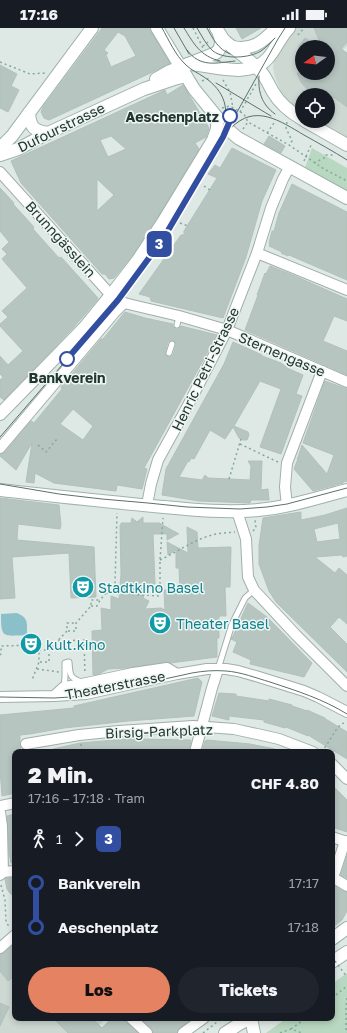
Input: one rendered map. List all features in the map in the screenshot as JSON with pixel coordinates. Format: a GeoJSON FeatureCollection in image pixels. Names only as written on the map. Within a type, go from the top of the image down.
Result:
{"type":"FeatureCollection","features":[{"type":"Feature","properties":{"kind":"street"},"geometry":{"type":"LineString","coordinates":[[0,148],[12,136],[92,28]]}},
{"type":"Feature","properties":{"kind":"street"},"geometry":{"type":"LineString","coordinates":[[157,28],[185,69],[194,89],[219,114],[228,130],[240,134],[290,166],[347,198]]}},
{"type":"Feature","properties":{"kind":"street"},"geometry":{"type":"LineString","coordinates":[[231,46],[244,48],[256,45],[276,28]]}},
{"type":"Feature","properties":{"kind":"street"},"geometry":{"type":"LineString","coordinates":[[185,69],[200,65],[233,70],[256,67],[268,58],[289,28]]}},
{"type":"Feature","properties":{"kind":"street"},"geometry":{"type":"LineString","coordinates":[[185,69],[217,52],[221,43],[217,31]]}},
{"type":"Feature","properties":{"kind":"street"},"geometry":{"type":"LineString","coordinates":[[217,31],[223,39],[256,67],[286,108],[295,114]]}},
{"type":"Feature","properties":{"kind":"street","name":"Dufourstrasse"},"geometry":{"type":"LineString","coordinates":[[0,155],[30,144],[48,133],[144,89],[160,76],[170,71],[185,69]]}},
{"type":"Feature","properties":{"kind":"street"},"geometry":{"type":"LineString","coordinates":[[29,113],[30,122],[34,129],[48,133]]}},
{"type":"Feature","properties":{"kind":"street"},"geometry":{"type":"LineString","coordinates":[[0,414],[84,328],[138,260],[213,140],[217,129],[219,114]]}},
{"type":"Feature","properties":{"kind":"street"},"geometry":{"type":"LineString","coordinates":[[317,128],[347,145]]}},
{"type":"Feature","properties":{"kind":"street","name":"Henric Petri-Strasse"},"geometry":{"type":"LineString","coordinates":[[147,505],[158,460],[183,410],[227,330],[257,253],[271,208],[290,166]]}},
{"type":"Feature","properties":{"kind":"street","name":"Brunngässlein"},"geometry":{"type":"LineString","coordinates":[[0,172],[111,295],[124,303]]}},
{"type":"Feature","properties":{"kind":"street"},"geometry":{"type":"LineString","coordinates":[[257,253],[347,290]]}},
{"type":"Feature","properties":{"kind":"street"},"geometry":{"type":"LineString","coordinates":[[0,448],[124,303]]}},
{"type":"Feature","properties":{"kind":"street","name":"Sternengasse"},"geometry":{"type":"LineString","coordinates":[[124,303],[178,321],[227,330],[347,382]]}},
{"type":"Feature","properties":{"kind":"street"},"geometry":{"type":"LineString","coordinates":[[288,506],[285,487],[286,466],[322,371]]}},
{"type":"Feature","properties":{"kind":"street"},"geometry":{"type":"LineString","coordinates":[[0,482],[115,498],[147,505]]}},
{"type":"Feature","properties":{"kind":"street"},"geometry":{"type":"LineString","coordinates":[[0,490],[194,510],[237,511],[288,506],[347,490]]}},
{"type":"Feature","properties":{"kind":"street"},"geometry":{"type":"LineString","coordinates":[[237,511],[246,538],[248,577],[254,590],[347,686]]}},
{"type":"Feature","properties":{"kind":"street","name":"Theaterstrasse"},"geometry":{"type":"LineString","coordinates":[[54,696],[64,687],[133,673],[166,668],[176,674]]}},
{"type":"Feature","properties":{"kind":"street","name":"Theaterstrasse"},"geometry":{"type":"LineString","coordinates":[[0,697],[86,694],[176,674],[207,669],[218,669],[238,671],[304,691],[347,712]]}},
{"type":"Feature","properties":{"kind":"street"},"geometry":{"type":"LineString","coordinates":[[196,749],[218,669]]}},
{"type":"Feature","properties":{"kind":"street","name":"Birsig-Parkplatz"},"geometry":{"type":"LineString","coordinates":[[26,744],[79,735],[193,726],[234,729],[279,739],[305,749]]}},
{"type":"Feature","properties":{"kind":"street"},"geometry":{"type":"LineString","coordinates":[[335,767],[347,779]]}},
{"type":"Feature","properties":{"kind":"street"},"geometry":{"type":"LineString","coordinates":[[0,806],[12,804]]}},
{"type":"Feature","properties":{"kind":"street"},"geometry":{"type":"LineString","coordinates":[[0,812],[2,826],[1,874],[12,872]]}},
{"type":"Feature","properties":{"kind":"street"},"geometry":{"type":"LineString","coordinates":[[335,838],[346,841],[335,872]]}},
{"type":"Feature","properties":{"kind":"street"},"geometry":{"type":"LineString","coordinates":[[335,879],[347,886]]}},
{"type":"Feature","properties":{"kind":"street"},"geometry":{"type":"LineString","coordinates":[[335,937],[347,928]]}},
{"type":"Feature","properties":{"kind":"street"},"geometry":{"type":"LineString","coordinates":[[0,948],[12,933]]}},
{"type":"Feature","properties":{"kind":"street"},"geometry":{"type":"LineString","coordinates":[[335,960],[347,952]]}},
{"type":"Feature","properties":{"kind":"street"},"geometry":{"type":"LineString","coordinates":[[134,1021],[147,1033]]}},
{"type":"Feature","properties":{"kind":"street"},"geometry":{"type":"LineString","coordinates":[[183,1033],[200,1021]]}},
{"type":"Feature","properties":{"kind":"street"},"geometry":{"type":"LineString","coordinates":[[233,1032],[253,1023]]}},
{"type":"Feature","properties":{"kind":"lane"},"geometry":{"type":"LineString","coordinates":[[169,353],[172,344]]}},
{"type":"Feature","properties":{"kind":"lane"},"geometry":{"type":"LineString","coordinates":[[218,669],[232,624],[245,598],[254,590]]}},
{"type":"Feature","properties":{"kind":"lane"},"geometry":{"type":"LineString","coordinates":[[64,687],[65,663],[69,662],[71,676],[78,681],[85,683]]}},
{"type":"Feature","properties":{"kind":"path"},"geometry":{"type":"LineString","coordinates":[[193,28],[202,46]]}},
{"type":"Feature","properties":{"kind":"path"},"geometry":{"type":"LineString","coordinates":[[0,62],[30,74],[59,73]]}},
{"type":"Feature","properties":{"kind":"path"},"geometry":{"type":"LineString","coordinates":[[200,82],[212,77]]}},
{"type":"Feature","properties":{"kind":"path"},"geometry":{"type":"LineString","coordinates":[[223,80],[230,92],[233,108]]}},
{"type":"Feature","properties":{"kind":"path"},"geometry":{"type":"LineString","coordinates":[[240,112],[257,83]]}},
{"type":"Feature","properties":{"kind":"path"},"geometry":{"type":"LineString","coordinates":[[219,114],[223,108],[230,106],[244,114],[248,122],[306,156],[324,169],[347,181]]}},
{"type":"Feature","properties":{"kind":"path"},"geometry":{"type":"LineString","coordinates":[[240,134],[248,122]]}},
{"type":"Feature","properties":{"kind":"path"},"geometry":{"type":"LineString","coordinates":[[267,133],[274,122]]}},
{"type":"Feature","properties":{"kind":"path"},"geometry":{"type":"LineString","coordinates":[[286,127],[292,140],[288,145]]}},
{"type":"Feature","properties":{"kind":"path"},"geometry":{"type":"LineString","coordinates":[[303,163],[312,143]]}},
{"type":"Feature","properties":{"kind":"path"},"geometry":{"type":"LineString","coordinates":[[314,163],[326,157],[326,155],[333,155]]}},
{"type":"Feature","properties":{"kind":"path"},"geometry":{"type":"LineString","coordinates":[[204,186],[210,190]]}},
{"type":"Feature","properties":{"kind":"path"},"geometry":{"type":"LineString","coordinates":[[180,223],[188,226]]}},
{"type":"Feature","properties":{"kind":"path"},"geometry":{"type":"LineString","coordinates":[[162,252],[167,256]]}},
{"type":"Feature","properties":{"kind":"path"},"geometry":{"type":"LineString","coordinates":[[38,445],[46,452],[57,439]]}},
{"type":"Feature","properties":{"kind":"path"},"geometry":{"type":"LineString","coordinates":[[229,479],[241,439]]}},
{"type":"Feature","properties":{"kind":"path"},"geometry":{"type":"LineString","coordinates":[[240,444],[286,466]]}},
{"type":"Feature","properties":{"kind":"path"},"geometry":{"type":"LineString","coordinates":[[91,606],[97,606],[100,600],[115,583],[117,503]]}},
{"type":"Feature","properties":{"kind":"path"},"geometry":{"type":"LineString","coordinates":[[107,593],[160,596],[160,560],[164,507]]}},
{"type":"Feature","properties":{"kind":"path"},"geometry":{"type":"LineString","coordinates":[[255,520],[256,528]]}},
{"type":"Feature","properties":{"kind":"path"},"geometry":{"type":"LineString","coordinates":[[160,560],[196,541],[209,536],[235,532]]}},
{"type":"Feature","properties":{"kind":"path"},"geometry":{"type":"LineString","coordinates":[[67,631],[76,631],[76,623],[91,606],[91,600],[100,600]]}},
{"type":"Feature","properties":{"kind":"path"},"geometry":{"type":"LineString","coordinates":[[39,662],[49,662],[49,650],[67,631],[67,623],[76,623]]}},
{"type":"Feature","properties":{"kind":"path"},"geometry":{"type":"LineString","coordinates":[[58,641],[84,640],[85,683]]}},
{"type":"Feature","properties":{"kind":"path"},"geometry":{"type":"LineString","coordinates":[[0,655],[0,646],[39,645],[39,662],[32,680]]}},
{"type":"Feature","properties":{"kind":"path"},"geometry":{"type":"LineString","coordinates":[[39,650],[49,650]]}},
{"type":"Feature","properties":{"kind":"path"},"geometry":{"type":"LineString","coordinates":[[324,749],[338,727],[347,720]]}},
{"type":"Feature","properties":{"kind":"path"},"geometry":{"type":"LineString","coordinates":[[1,874],[6,922],[12,931]]}},
{"type":"Feature","properties":{"kind":"path"},"geometry":{"type":"LineString","coordinates":[[335,961],[347,977]]}},
{"type":"Feature","properties":{"kind":"path"},"geometry":{"type":"LineString","coordinates":[[335,996],[347,986]]}},
{"type":"Feature","properties":{"kind":"path"},"geometry":{"type":"LineString","coordinates":[[347,998],[347,1033]]}},
{"type":"Feature","properties":{"kind":"path"},"geometry":{"type":"LineString","coordinates":[[202,1033],[218,1021]]}},
{"type":"Feature","properties":{"kind":"path"},"geometry":{"type":"LineString","coordinates":[[280,1033],[291,1029],[302,1021]]}},
{"type":"Feature","properties":{"kind":"path"},"geometry":{"type":"LineString","coordinates":[[291,1029],[302,1033]]}},
{"type":"Feature","properties":{"kind":"shaded area"},"geometry":{"type":"Polygon","coordinates":[[[293,28],[347,28],[347,46],[343,50],[347,53],[347,139],[328,128],[335,128],[335,88],[295,88],[295,106],[281,92],[273,68],[274,59],[293,28]]]}},
{"type":"Feature","properties":{"kind":"shaded area"},"geometry":{"type":"Polygon","coordinates":[[[12,943],[12,1021],[103,1021],[92,1032],[93,1033],[0,1033],[0,953],[12,943]]]}},
{"type":"Feature","properties":{"kind":"green space"},"geometry":{"type":"Polygon","coordinates":[[[312,148],[347,168],[347,192],[305,168],[312,148]]]}},
{"type":"Feature","properties":{"kind":"green space"},"geometry":{"type":"Polygon","coordinates":[[[347,973],[347,1033],[266,1033],[283,1021],[335,1021],[335,982],[347,973]]]}},
{"type":"Feature","properties":{"kind":"water"},"geometry":{"type":"Polygon","coordinates":[[[17,613],[25,619],[27,625],[27,635],[13,636],[5,634],[2,628],[1,614],[17,613]]]}},
{"type":"Feature","properties":{"kind":"building"},"geometry":{"type":"Polygon","coordinates":[[[102,28],[149,28],[170,63],[49,120],[44,118],[41,112],[43,107],[102,28]],[[118,32],[104,50],[108,53],[106,55],[111,67],[136,56],[125,36],[118,32]]]}},
{"type":"Feature","properties":{"kind":"building"},"geometry":{"type":"Polygon","coordinates":[[[236,28],[261,28],[242,39],[236,28]]]}},
{"type":"Feature","properties":{"kind":"building"},"geometry":{"type":"Polygon","coordinates":[[[314,28],[347,28],[347,42],[341,49],[347,53],[347,107],[335,98],[335,88],[306,88],[300,80],[335,80],[335,40],[319,40],[314,28]]]}},
{"type":"Feature","properties":{"kind":"building"},"geometry":{"type":"Polygon","coordinates":[[[0,65],[17,74],[11,86],[19,90],[8,112],[0,108],[0,65]]]}},
{"type":"Feature","properties":{"kind":"building"},"geometry":{"type":"Polygon","coordinates":[[[183,85],[209,128],[206,137],[195,143],[199,149],[132,256],[114,278],[109,279],[105,274],[102,274],[21,183],[11,161],[165,90],[167,95],[183,85]],[[111,136],[100,140],[108,157],[126,149],[111,136]],[[97,179],[97,211],[114,195],[97,179]]]}},
{"type":"Feature","properties":{"kind":"building"},"geometry":{"type":"Polygon","coordinates":[[[269,136],[285,146],[281,153],[264,144],[269,136]]]}},
{"type":"Feature","properties":{"kind":"building"},"geometry":{"type":"Polygon","coordinates":[[[232,148],[276,170],[262,201],[246,257],[223,318],[151,301],[150,297],[139,294],[181,235],[184,235],[184,231],[217,178],[208,174],[215,165],[220,168],[232,148]]]}},
{"type":"Feature","properties":{"kind":"building"},"geometry":{"type":"Polygon","coordinates":[[[292,184],[347,212],[347,280],[281,253],[282,252],[269,246],[272,231],[274,231],[279,213],[292,184]]]}},
{"type":"Feature","properties":{"kind":"building"},"geometry":{"type":"Polygon","coordinates":[[[0,188],[34,227],[33,229],[98,298],[73,328],[4,400],[0,397],[0,380],[3,377],[0,374],[0,356],[8,365],[23,351],[0,326],[0,324],[8,317],[2,311],[27,288],[2,259],[7,254],[2,249],[9,242],[0,231],[0,188]]]}},
{"type":"Feature","properties":{"kind":"building"},"geometry":{"type":"Polygon","coordinates":[[[270,266],[347,299],[347,321],[334,316],[323,341],[347,351],[347,375],[245,330],[265,273],[266,274],[270,266]]]}},
{"type":"Feature","properties":{"kind":"building"},"geometry":{"type":"Polygon","coordinates":[[[125,312],[173,324],[173,327],[176,329],[179,329],[181,326],[217,335],[144,468],[147,469],[142,489],[117,485],[116,491],[54,483],[35,473],[34,483],[26,482],[32,443],[16,470],[0,455],[5,452],[31,421],[34,423],[62,389],[61,387],[101,339],[103,339],[125,312]],[[171,340],[168,342],[165,352],[168,357],[173,355],[176,345],[175,341],[171,340]],[[73,409],[60,424],[83,440],[93,426],[73,409]]]}},
{"type":"Feature","properties":{"kind":"building"},"geometry":{"type":"Polygon","coordinates":[[[233,342],[262,356],[281,363],[289,369],[303,375],[296,394],[302,396],[281,454],[260,447],[281,389],[260,381],[234,426],[248,432],[249,435],[247,440],[239,438],[233,427],[225,439],[210,430],[194,459],[191,458],[189,462],[188,461],[179,477],[202,480],[205,475],[208,478],[250,480],[251,466],[248,461],[262,461],[261,490],[268,489],[269,500],[251,500],[250,503],[199,501],[162,495],[166,469],[224,364],[233,342]]]}},
{"type":"Feature","properties":{"kind":"building"},"geometry":{"type":"Polygon","coordinates":[[[325,381],[347,389],[347,481],[313,491],[294,469],[297,461],[302,462],[297,460],[302,445],[327,474],[334,455],[303,443],[325,381]]]}},
{"type":"Feature","properties":{"kind":"building"},"geometry":{"type":"Polygon","coordinates":[[[0,498],[59,505],[60,529],[18,524],[17,540],[94,547],[96,597],[71,598],[69,553],[12,557],[15,598],[0,599],[0,498]]]}},
{"type":"Feature","properties":{"kind":"building"},"geometry":{"type":"Polygon","coordinates":[[[347,508],[347,556],[315,557],[335,573],[339,568],[347,575],[347,624],[339,617],[330,627],[347,644],[347,672],[276,602],[269,591],[259,564],[259,545],[263,518],[301,512],[301,520],[325,515],[347,508]],[[338,523],[314,529],[317,542],[340,539],[338,523]]]}},
{"type":"Feature","properties":{"kind":"building","name":"Theater Basel"},"geometry":{"type":"Polygon","coordinates":[[[143,517],[143,523],[159,523],[179,534],[167,540],[167,534],[153,534],[155,584],[148,584],[143,598],[149,601],[145,609],[161,608],[165,610],[164,590],[180,590],[179,568],[176,568],[176,550],[168,555],[167,542],[188,553],[187,527],[197,532],[198,548],[231,547],[230,587],[225,587],[226,616],[219,616],[217,657],[108,669],[99,674],[93,675],[92,631],[102,630],[101,608],[111,610],[111,596],[119,599],[121,574],[120,525],[121,523],[131,523],[132,518],[137,522],[143,517]]]}},
{"type":"Feature","properties":{"kind":"building"},"geometry":{"type":"Polygon","coordinates":[[[248,603],[267,617],[312,663],[304,677],[250,664],[251,660],[233,652],[237,642],[231,639],[248,603]]]}},
{"type":"Feature","properties":{"kind":"building"},"geometry":{"type":"Polygon","coordinates":[[[198,678],[202,682],[194,716],[128,721],[64,728],[20,735],[21,749],[12,749],[12,794],[2,796],[0,770],[0,715],[74,708],[74,706],[198,678]]]}},
{"type":"Feature","properties":{"kind":"building"},"geometry":{"type":"Polygon","coordinates":[[[219,693],[236,694],[236,696],[269,701],[269,699],[292,705],[325,718],[347,732],[347,759],[335,752],[335,749],[331,749],[308,735],[286,727],[264,722],[264,720],[229,716],[229,720],[212,716],[219,693]]]}},
{"type":"Feature","properties":{"kind":"building"},"geometry":{"type":"Polygon","coordinates":[[[126,737],[135,737],[135,739],[191,740],[190,749],[53,749],[80,743],[126,739],[126,737]]]}},
{"type":"Feature","properties":{"kind":"building"},"geometry":{"type":"Polygon","coordinates":[[[205,741],[250,744],[275,749],[203,749],[205,741]]]}},
{"type":"Feature","properties":{"kind":"building"},"geometry":{"type":"Polygon","coordinates":[[[335,788],[347,800],[347,832],[335,828],[335,788]]]}},
{"type":"Feature","properties":{"kind":"building"},"geometry":{"type":"Polygon","coordinates":[[[12,815],[11,863],[9,852],[7,816],[12,815]]]}},
{"type":"Feature","properties":{"kind":"building"},"geometry":{"type":"Polygon","coordinates":[[[347,856],[347,878],[341,875],[347,856]]]}},
{"type":"Feature","properties":{"kind":"building"},"geometry":{"type":"Polygon","coordinates":[[[12,878],[12,895],[7,889],[5,879],[12,878]]]}},
{"type":"Feature","properties":{"kind":"building"},"geometry":{"type":"Polygon","coordinates":[[[335,887],[344,892],[347,892],[347,911],[342,920],[335,926],[335,887]]]}},
{"type":"Feature","properties":{"kind":"building"},"geometry":{"type":"Polygon","coordinates":[[[12,946],[12,978],[8,981],[0,971],[0,954],[4,953],[12,946]]]}},
{"type":"Feature","properties":{"kind":"building"},"geometry":{"type":"Polygon","coordinates":[[[0,1003],[9,1007],[0,1026],[0,1003]]]}},
{"type":"Feature","properties":{"kind":"building"},"geometry":{"type":"Polygon","coordinates":[[[56,1021],[95,1021],[102,1028],[109,1021],[126,1021],[138,1033],[68,1033],[56,1021]]]}},
{"type":"Feature","properties":{"kind":"building"},"geometry":{"type":"Polygon","coordinates":[[[143,1021],[189,1021],[179,1028],[177,1033],[153,1033],[151,1028],[143,1021]]]}},
{"type":"Feature","properties":{"kind":"tram line"},"geometry":{"type":"LineString","coordinates":[[162,28],[175,52],[182,61],[211,82],[221,95],[226,109],[226,117],[221,133]]}},
{"type":"Feature","properties":{"kind":"tram line"},"geometry":{"type":"LineString","coordinates":[[174,28],[189,54]]}},
{"type":"Feature","properties":{"kind":"tram line"},"geometry":{"type":"LineString","coordinates":[[184,28],[202,53],[220,61]]}},
{"type":"Feature","properties":{"kind":"tram line"},"geometry":{"type":"LineString","coordinates":[[197,28],[213,51],[218,54],[231,57],[251,55],[261,51],[275,38]]}},
{"type":"Feature","properties":{"kind":"tram line"},"geometry":{"type":"LineString","coordinates":[[207,28],[219,46],[230,54]]}},
{"type":"Feature","properties":{"kind":"tram line"},"geometry":{"type":"LineString","coordinates":[[0,437],[118,300],[163,239],[285,28]]}},
{"type":"Feature","properties":{"kind":"tram line"},"geometry":{"type":"LineString","coordinates":[[187,50],[197,60],[203,62],[215,63],[235,61]]}},
{"type":"Feature","properties":{"kind":"tram line"},"geometry":{"type":"LineString","coordinates":[[259,76],[261,97],[266,106],[275,114]]}},
{"type":"Feature","properties":{"kind":"tram line"},"geometry":{"type":"LineString","coordinates":[[216,83],[271,116]]}},
{"type":"Feature","properties":{"kind":"tram line","name":"3"},"geometry":{"type":"LineString","coordinates":[[67,359],[118,300],[163,239],[223,137],[229,123],[230,116]]}},
{"type":"Feature","properties":{"kind":"tram line"},"geometry":{"type":"LineString","coordinates":[[231,128],[240,121],[249,117],[268,117],[286,124],[347,160]]}},
{"type":"Feature","properties":{"kind":"tram line"},"geometry":{"type":"LineString","coordinates":[[0,484],[59,494],[102,499],[187,507],[240,509],[287,504],[347,488]]}},
{"type":"Feature","properties":{"kind":"tram line"},"geometry":{"type":"LineString","coordinates":[[0,697],[54,698],[87,696],[192,673],[222,671],[243,674],[270,682],[319,700],[347,714]]}},
{"type":"Feature","properties":{"kind":"place","name":"Aeschenplatz"},"geometry":{"type":"Point","coordinates":[230,116]}},
{"type":"Feature","properties":{"kind":"place","name":"Bankverein"},"geometry":{"type":"Point","coordinates":[67,359]}},
{"type":"Feature","properties":{"kind":"place","name":"Stadtkino Basel"},"geometry":{"type":"Point","coordinates":[83,587]}},
{"type":"Feature","properties":{"kind":"place","name":"Theater Basel"},"geometry":{"type":"Point","coordinates":[160,623]}},
{"type":"Feature","properties":{"kind":"place","name":"kult.kino"},"geometry":{"type":"Point","coordinates":[31,644]}}]}
